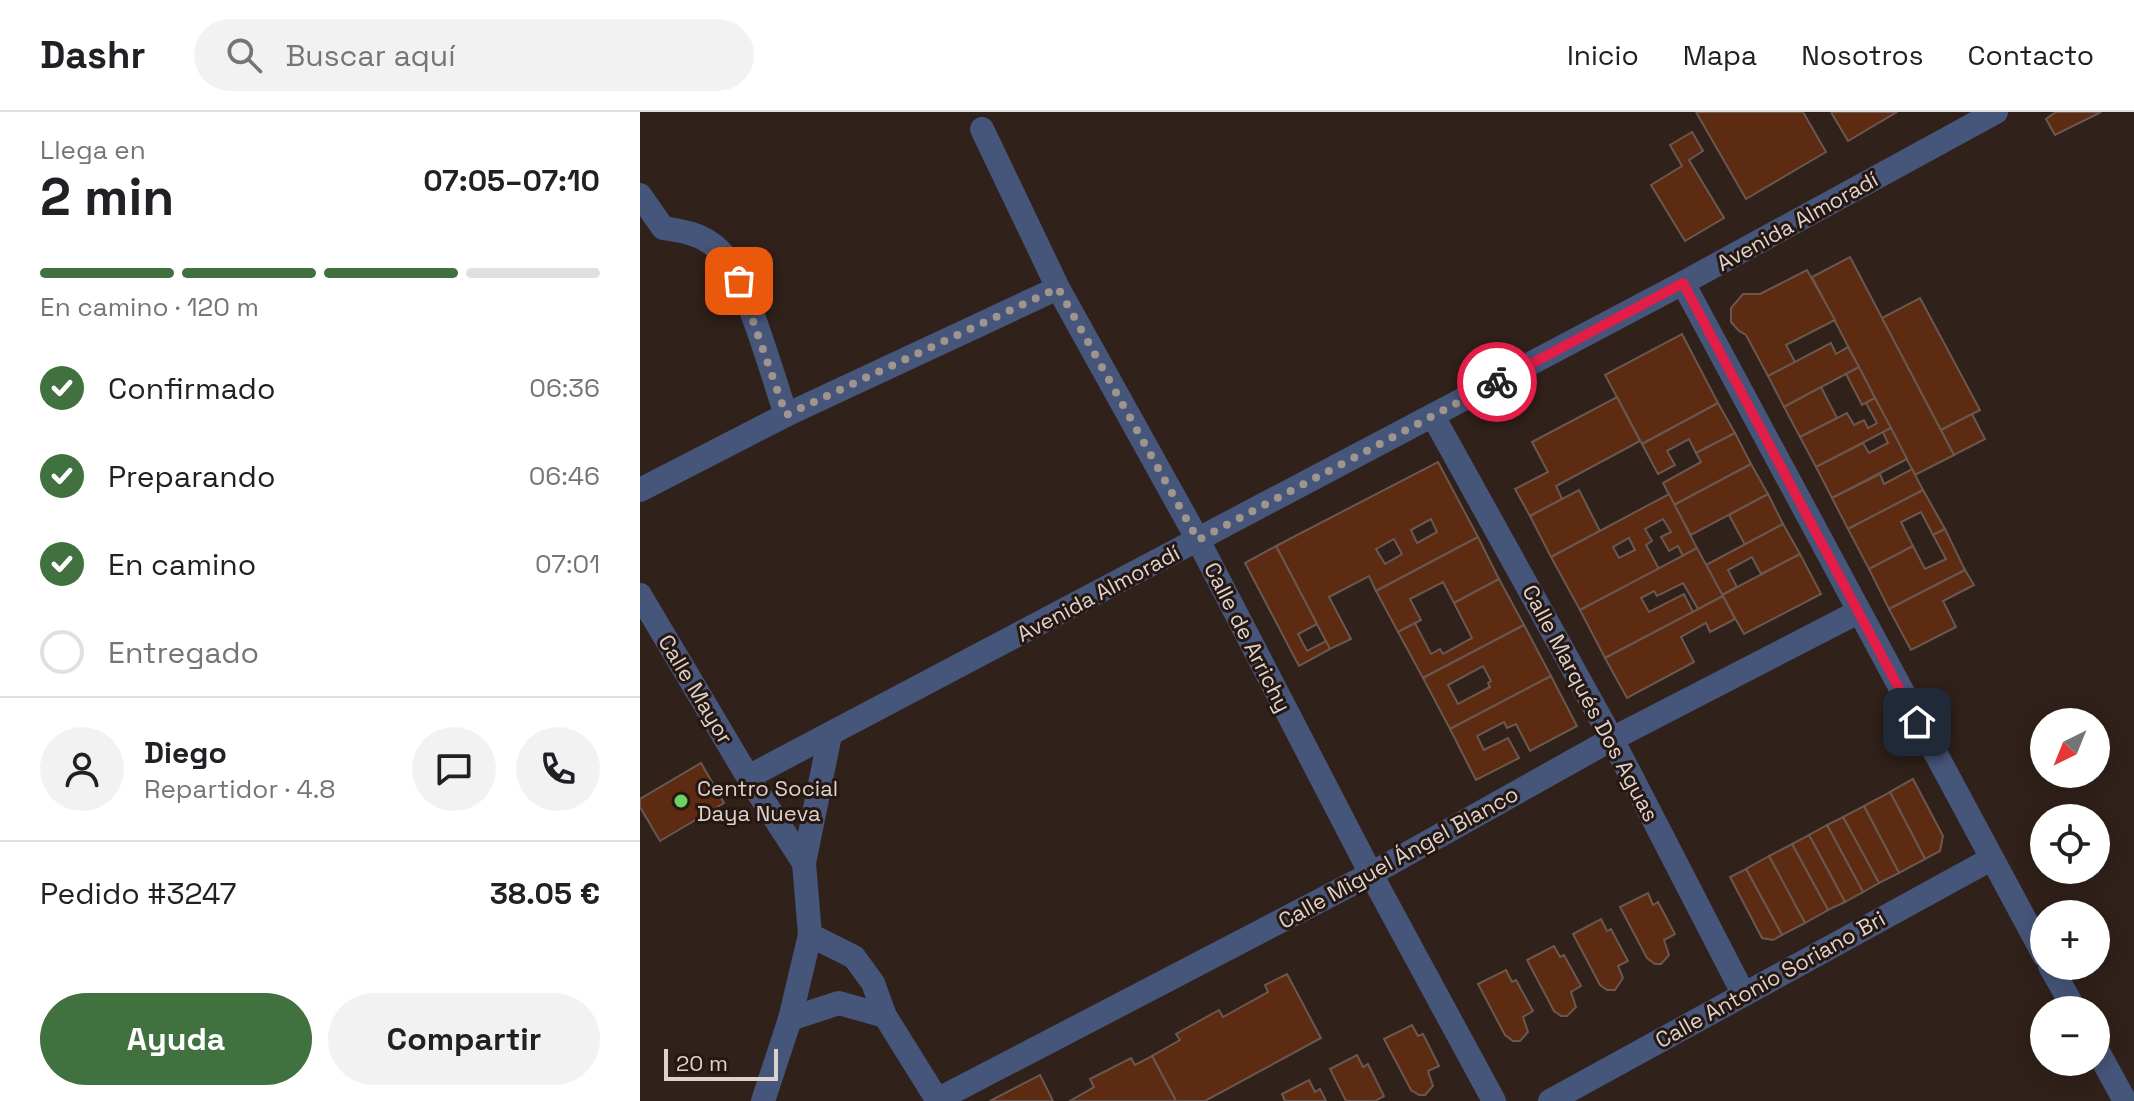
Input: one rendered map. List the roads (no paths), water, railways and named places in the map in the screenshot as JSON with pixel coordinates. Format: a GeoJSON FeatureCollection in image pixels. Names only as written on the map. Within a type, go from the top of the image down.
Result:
{"type":"FeatureCollection","features":[{"type":"Feature","properties":{"kind":"street","name":"Avenida Almoradí"},"geometry":{"type":"LineString","coordinates":[[748,777],[1683,283],[1996,112]]}},
{"type":"Feature","properties":{"kind":"street","name":"Calle de Arrichy"},"geometry":{"type":"LineString","coordinates":[[982,129],[1058,288],[1198,540],[1371,874],[1494,1101]]}},
{"type":"Feature","properties":{"kind":"street"},"geometry":{"type":"LineString","coordinates":[[640,195],[663,228],[695,233],[720,250],[739,281],[786,415]]}},
{"type":"Feature","properties":{"kind":"street"},"geometry":{"type":"LineString","coordinates":[[1683,283],[2030,930]]}},
{"type":"Feature","properties":{"kind":"street"},"geometry":{"type":"LineString","coordinates":[[640,490],[786,415],[1058,288]]}},
{"type":"Feature","properties":{"kind":"street","name":"Calle Marqués Dos Aguas"},"geometry":{"type":"LineString","coordinates":[[1433,416],[1612,739],[1743,993]]}},
{"type":"Feature","properties":{"kind":"street","name":"Calle Mayor"},"geometry":{"type":"LineString","coordinates":[[640,595],[748,777],[804,863]]}},
{"type":"Feature","properties":{"kind":"street","name":"Calle Miguel Ángel Blanco"},"geometry":{"type":"LineString","coordinates":[[938,1101],[1371,874],[1612,739],[1858,612]]}},
{"type":"Feature","properties":{"kind":"street"},"geometry":{"type":"LineString","coordinates":[[763,1101],[790,1019],[810,935],[804,863],[830,735]]}},
{"type":"Feature","properties":{"kind":"street","name":"Calle Antonio Soriano Bri"},"geometry":{"type":"LineString","coordinates":[[1550,1101],[1991,859]]}},
{"type":"Feature","properties":{"kind":"street"},"geometry":{"type":"LineString","coordinates":[[810,935],[854,957],[873,983],[885,1016],[938,1101]]}},
{"type":"Feature","properties":{"kind":"street"},"geometry":{"type":"LineString","coordinates":[[790,1019],[839,1003],[885,1016]]}},
{"type":"Feature","properties":{"kind":"street"},"geometry":{"type":"LineString","coordinates":[[2110,1074],[2125,1101]]}},
{"type":"Feature","properties":{"kind":"place","name":"Centro Social Daya Nueva"},"geometry":{"type":"Point","coordinates":[681,801]}}]}
